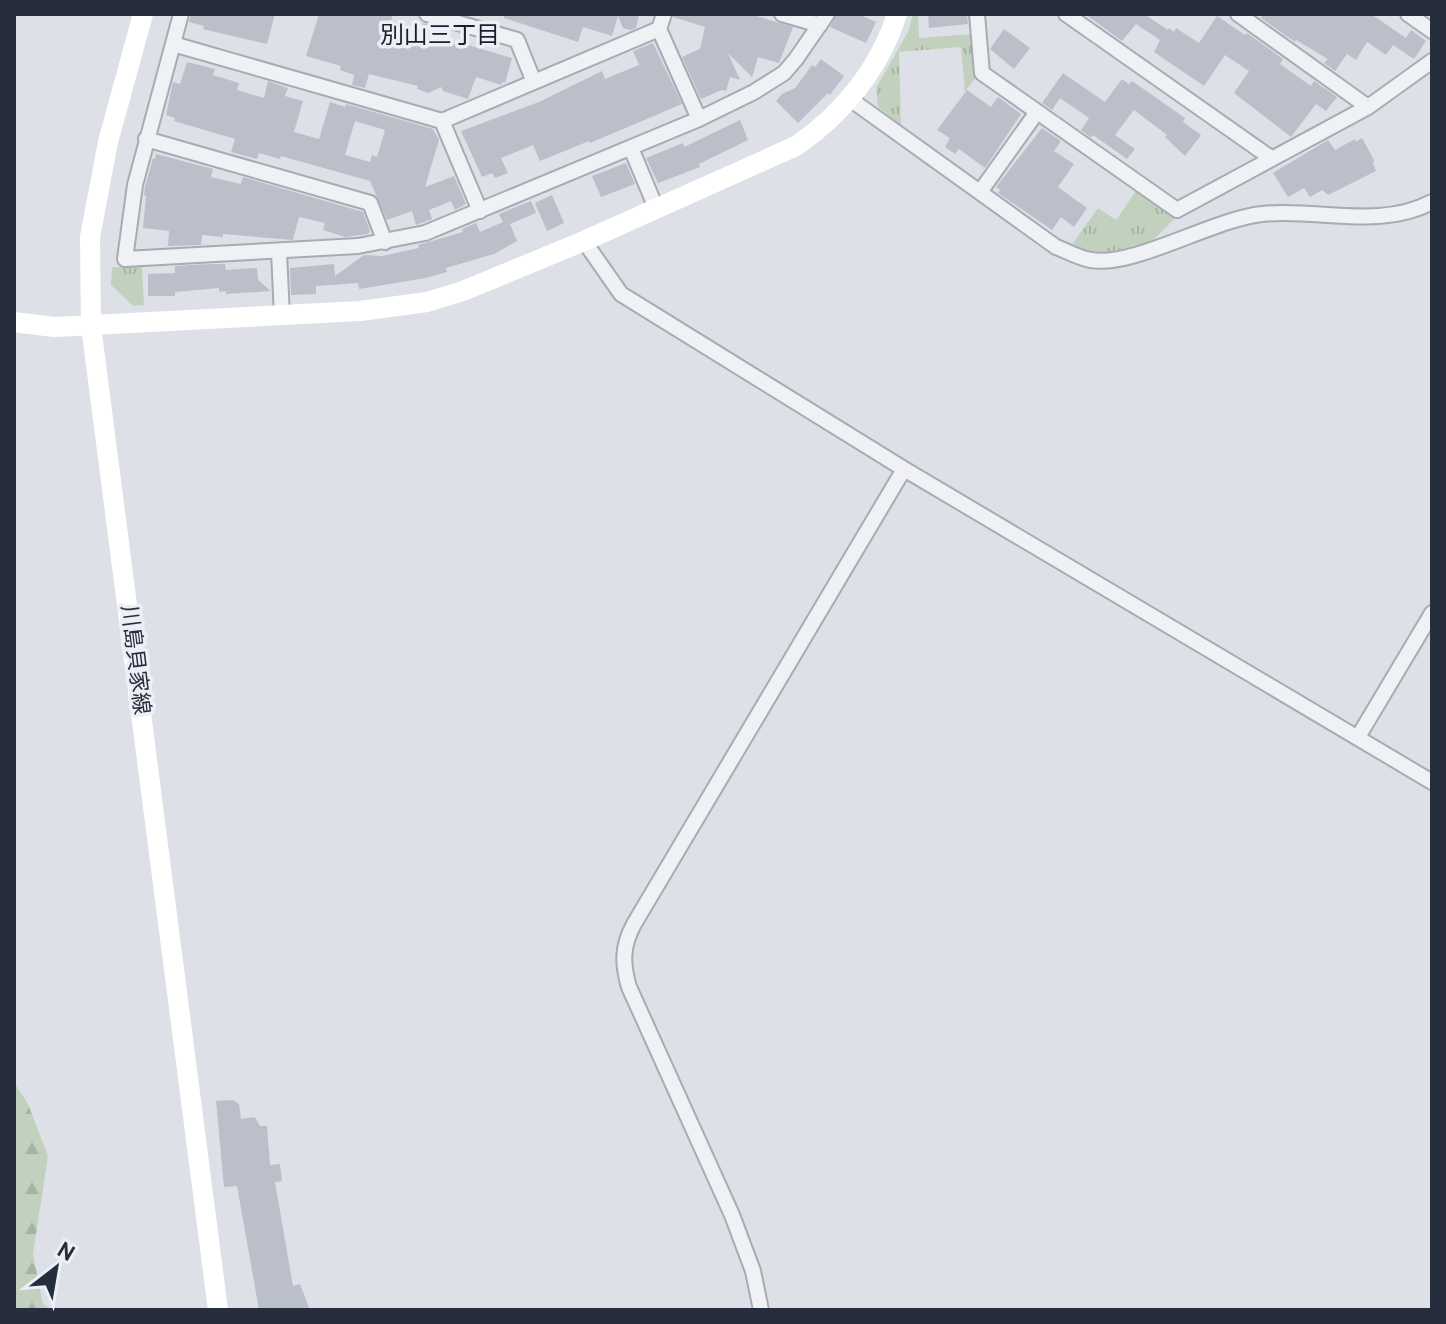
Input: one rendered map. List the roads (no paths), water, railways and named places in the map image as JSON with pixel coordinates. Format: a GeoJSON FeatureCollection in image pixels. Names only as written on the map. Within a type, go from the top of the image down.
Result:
{"type":"FeatureCollection","features":[{"type":"Feature","properties":{"kind":"main road","name":"川島貝家線"},"geometry":{"type":"LineString","coordinates":[[143,14],[108,142],[90,237],[91,326],[218,1310]]}},
{"type":"Feature","properties":{"kind":"main road"},"geometry":{"type":"LineString","coordinates":[[14,322],[54,327],[91,326],[360,311],[427,302],[463,291],[584,241],[796,146],[824,126],[850,99],[890,34],[897,14]]}},
{"type":"Feature","properties":{"kind":"street"},"geometry":{"type":"LineString","coordinates":[[181,14],[146,139],[132,201],[125,259],[279,252],[385,242],[425,233],[699,119],[738,101],[784,73],[824,20],[782,14]]}},
{"type":"Feature","properties":{"kind":"street"},"geometry":{"type":"LineString","coordinates":[[427,14],[517,40],[534,82]]}},
{"type":"Feature","properties":{"kind":"street"},"geometry":{"type":"LineString","coordinates":[[977,14],[982,73],[1177,210],[1368,107],[1432,61]]}},
{"type":"Feature","properties":{"kind":"street"},"geometry":{"type":"LineString","coordinates":[[1066,14],[1271,158]]}},
{"type":"Feature","properties":{"kind":"street"},"geometry":{"type":"LineString","coordinates":[[1238,14],[1368,107]]}},
{"type":"Feature","properties":{"kind":"street"},"geometry":{"type":"LineString","coordinates":[[1408,14],[1432,31]]}},
{"type":"Feature","properties":{"kind":"street"},"geometry":{"type":"LineString","coordinates":[[173,44],[442,121],[534,82],[661,21],[699,119]]}},
{"type":"Feature","properties":{"kind":"street"},"geometry":{"type":"LineString","coordinates":[[850,99],[1056,247],[1092,261],[1122,259],[1233,220],[1259,214],[1375,217],[1432,202]]}},
{"type":"Feature","properties":{"kind":"street"},"geometry":{"type":"LineString","coordinates":[[980,192],[1037,112]]}},
{"type":"Feature","properties":{"kind":"street"},"geometry":{"type":"LineString","coordinates":[[442,121],[480,211]]}},
{"type":"Feature","properties":{"kind":"street"},"geometry":{"type":"LineString","coordinates":[[146,139],[370,203],[385,242]]}},
{"type":"Feature","properties":{"kind":"street"},"geometry":{"type":"LineString","coordinates":[[631,148],[656,208]]}},
{"type":"Feature","properties":{"kind":"street"},"geometry":{"type":"LineString","coordinates":[[584,241],[621,294],[904,469],[1432,782]]}},
{"type":"Feature","properties":{"kind":"street"},"geometry":{"type":"LineString","coordinates":[[279,252],[282,316]]}},
{"type":"Feature","properties":{"kind":"street"},"geometry":{"type":"LineString","coordinates":[[761,1310],[753,1271],[732,1215],[629,987],[623,950],[641,911],[904,469]]}},
{"type":"Feature","properties":{"kind":"street"},"geometry":{"type":"LineString","coordinates":[[1358,737],[1432,613]]}},
{"type":"Feature","properties":{"kind":"district","name":"別山三丁目"},"geometry":{"type":"Point","coordinates":[440,37]}}]}
